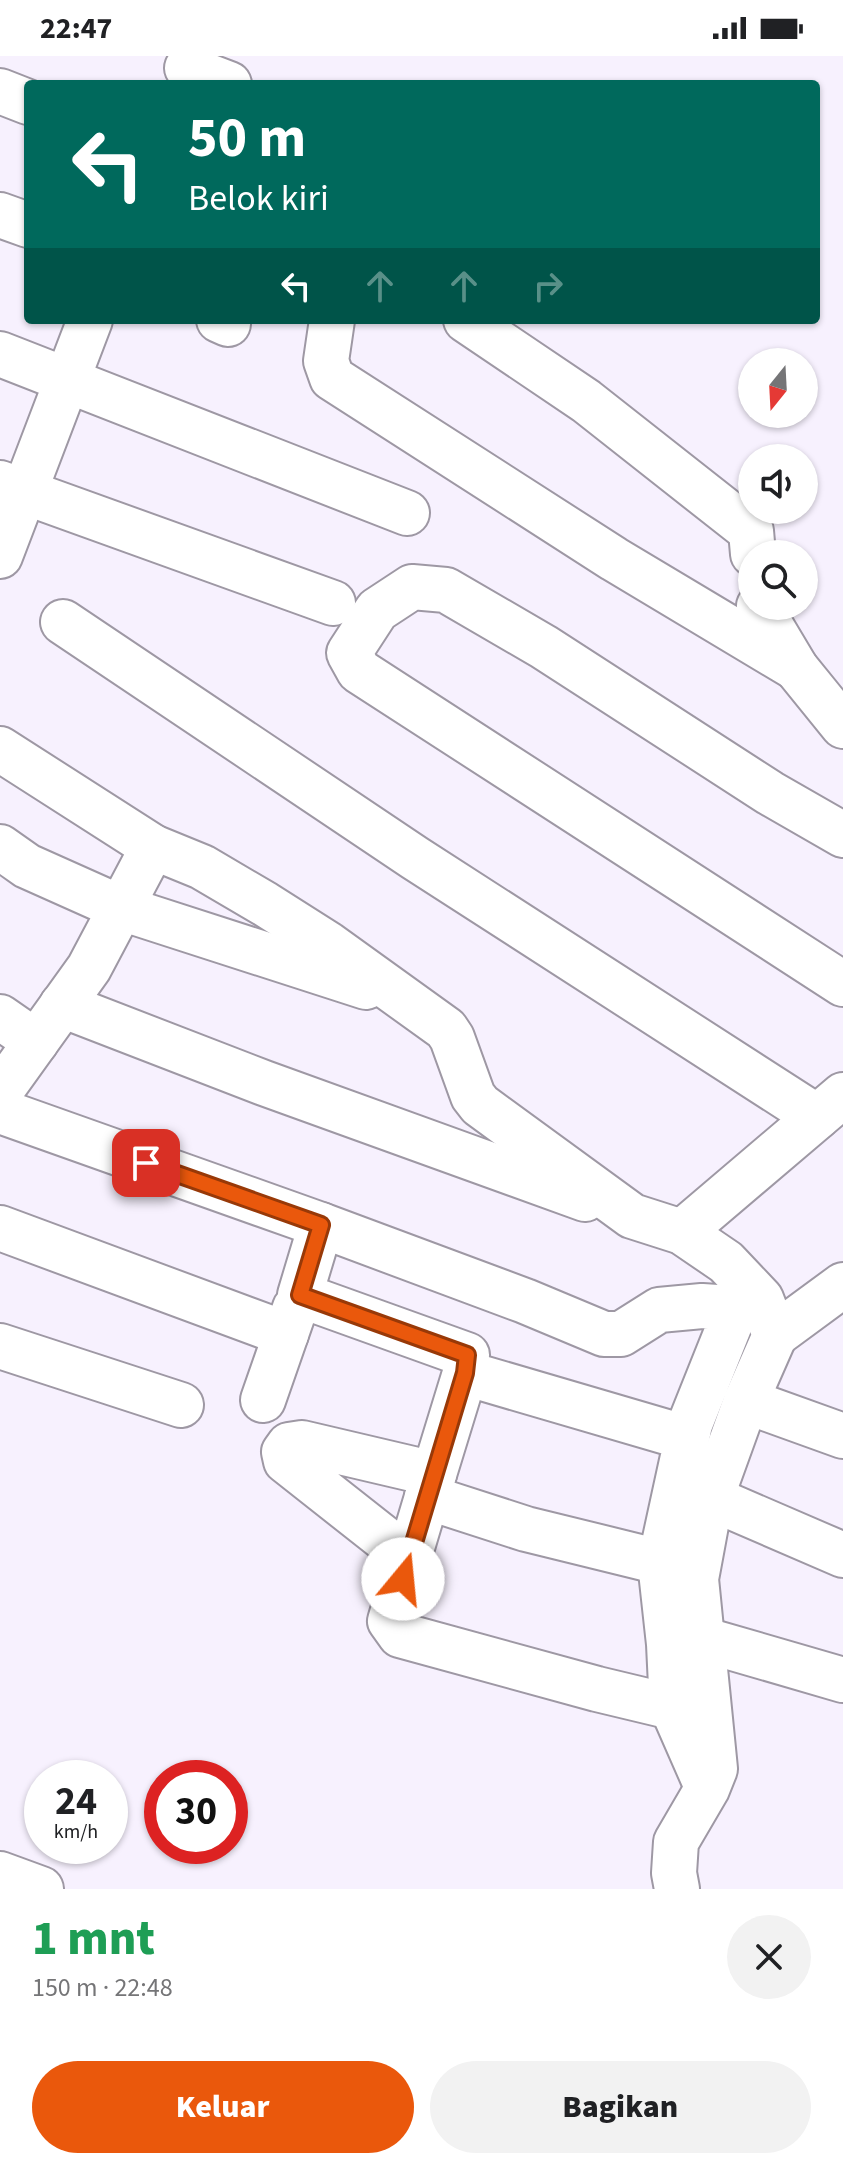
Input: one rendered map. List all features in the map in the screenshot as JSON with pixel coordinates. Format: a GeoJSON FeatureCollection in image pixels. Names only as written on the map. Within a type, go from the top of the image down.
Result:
{"type":"FeatureCollection","features":[{"type":"Feature","properties":{"kind":"street"},"geometry":{"type":"LineString","coordinates":[[186,69],[218,80]]}},
{"type":"Feature","properties":{"kind":"street"},"geometry":{"type":"LineString","coordinates":[[0,91],[24,100]]}},
{"type":"Feature","properties":{"kind":"street"},"geometry":{"type":"LineString","coordinates":[[0,215],[24,224]]}},
{"type":"Feature","properties":{"kind":"street"},"geometry":{"type":"LineString","coordinates":[[0,556],[12,487],[67,381],[88,324]]}},
{"type":"Feature","properties":{"kind":"street"},"geometry":{"type":"LineString","coordinates":[[331,324],[326,361],[332,378],[614,559],[796,668]]}},
{"type":"Feature","properties":{"kind":"street"},"geometry":{"type":"LineString","coordinates":[[472,324],[586,401],[751,531],[752,540]]}},
{"type":"Feature","properties":{"kind":"street"},"geometry":{"type":"LineString","coordinates":[[0,354],[407,513]]}},
{"type":"Feature","properties":{"kind":"street"},"geometry":{"type":"LineString","coordinates":[[12,487],[333,603]]}},
{"type":"Feature","properties":{"kind":"street"},"geometry":{"type":"LineString","coordinates":[[843,835],[770,793],[544,647],[446,590],[412,587],[377,610],[349,653],[359,671],[843,984]]}},
{"type":"Feature","properties":{"kind":"street"},"geometry":{"type":"LineString","coordinates":[[767,620],[796,668],[843,726]]}},
{"type":"Feature","properties":{"kind":"street"},"geometry":{"type":"LineString","coordinates":[[63,622],[415,858],[830,1106],[682,1232]]}},
{"type":"Feature","properties":{"kind":"street"},"geometry":{"type":"LineString","coordinates":[[0,749],[153,847],[202,867],[265,904],[328,944],[446,1029],[473,1096],[480,1105],[632,1216]]}},
{"type":"Feature","properties":{"kind":"street"},"geometry":{"type":"LineString","coordinates":[[0,847],[27,866],[121,908],[406,1000]]}},
{"type":"Feature","properties":{"kind":"street"},"geometry":{"type":"LineString","coordinates":[[0,1092],[89,968],[153,847]]}},
{"type":"Feature","properties":{"kind":"street"},"geometry":{"type":"LineString","coordinates":[[62,1005],[264,1083],[682,1232],[726,1262],[756,1314],[746,1401],[711,1498],[696,1579],[715,1769],[676,1842],[674,1873],[677,1889]]}},
{"type":"Feature","properties":{"kind":"street"},"geometry":{"type":"LineString","coordinates":[[0,1017],[36,1042]]}},
{"type":"Feature","properties":{"kind":"street"},"geometry":{"type":"LineString","coordinates":[[0,1111],[321,1225],[525,1301],[604,1334],[621,1334],[659,1310],[702,1306],[756,1314]]}},
{"type":"Feature","properties":{"kind":"street"},"geometry":{"type":"LineString","coordinates":[[263,1400],[321,1225]]}},
{"type":"Feature","properties":{"kind":"street"},"geometry":{"type":"LineString","coordinates":[[0,1228],[293,1314],[467,1355],[465,1373],[390,1621],[400,1635],[672,1707]]}},
{"type":"Feature","properties":{"kind":"street"},"geometry":{"type":"LineString","coordinates":[[707,1789],[672,1707],[660,1562],[690,1424],[730,1324],[756,1314],[835,1300]]}},
{"type":"Feature","properties":{"kind":"street"},"geometry":{"type":"LineString","coordinates":[[0,1346],[181,1405]]}},
{"type":"Feature","properties":{"kind":"street"},"geometry":{"type":"LineString","coordinates":[[465,1373],[687,1438]]}},
{"type":"Feature","properties":{"kind":"street"},"geometry":{"type":"LineString","coordinates":[[746,1401],[843,1436]]}},
{"type":"Feature","properties":{"kind":"street"},"geometry":{"type":"LineString","coordinates":[[409,1558],[286,1461],[284,1452],[289,1445],[302,1443],[431,1486],[526,1529],[660,1562]]}},
{"type":"Feature","properties":{"kind":"street"},"geometry":{"type":"LineString","coordinates":[[711,1498],[843,1555]]}},
{"type":"Feature","properties":{"kind":"street"},"geometry":{"type":"LineString","coordinates":[[702,1639],[843,1680]]}},
{"type":"Feature","properties":{"kind":"street"},"geometry":{"type":"LineString","coordinates":[[0,1874],[41,1889]]}},
{"type":"Feature","properties":{"kind":"route"},"geometry":{"type":"LineString","coordinates":[[146,1163],[321,1225],[300,1295],[467,1355],[465,1373],[403,1579]]}}]}
